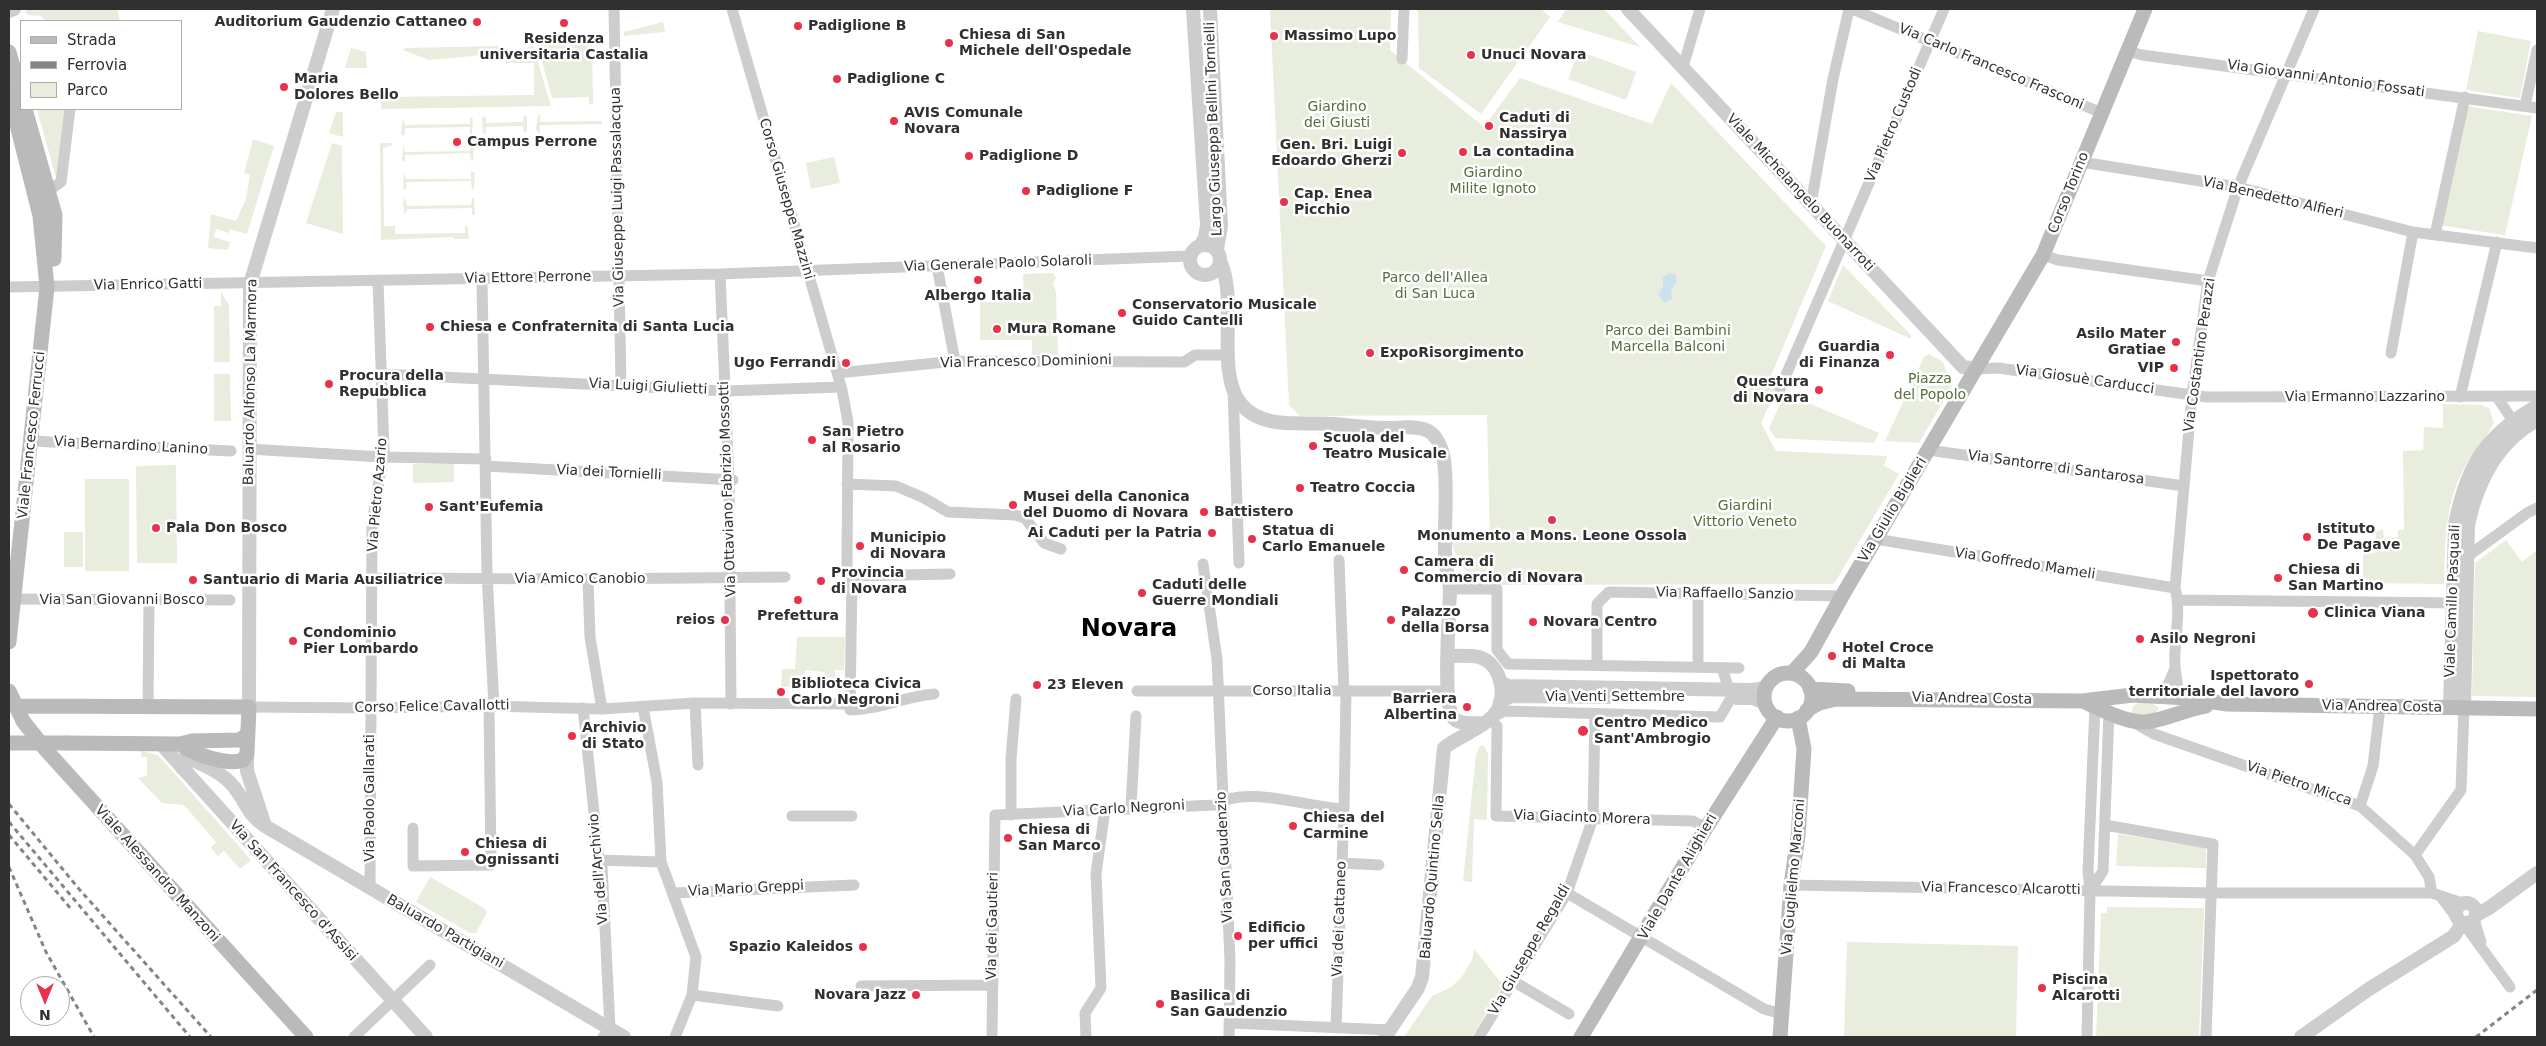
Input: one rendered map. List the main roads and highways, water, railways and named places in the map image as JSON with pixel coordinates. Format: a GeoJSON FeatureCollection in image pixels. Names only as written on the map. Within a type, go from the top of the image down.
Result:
{"type":"FeatureCollection","features":[{"type":"Feature","properties":{"kind":"main road","name":"Corso Torino"},"geometry":{"type":"LineString","coordinates":[[1977,369],[2043,255],[2145,9]]}},
{"type":"Feature","properties":{"kind":"main road"},"geometry":{"type":"LineString","coordinates":[[9,52],[20,92]]}},
{"type":"Feature","properties":{"kind":"main road"},"geometry":{"type":"LineString","coordinates":[[9,92],[40,216],[47,287]]}},
{"type":"Feature","properties":{"kind":"main road"},"geometry":{"type":"LineString","coordinates":[[25,110],[55,215],[54,264],[47,287]]}},
{"type":"Feature","properties":{"kind":"main road","name":"Viale Francesco Ferrucci"},"geometry":{"type":"LineString","coordinates":[[9,642],[47,287]]}},
{"type":"Feature","properties":{"kind":"main road","name":"Via Giulio Biglieri"},"geometry":{"type":"LineString","coordinates":[[1792,673],[1811,652],[1875,539],[1977,369]]}},
{"type":"Feature","properties":{"kind":"main road","name":"Via Giulio Biglieri"},"geometry":{"type":"LineString","coordinates":[[1809,686],[1811,652]]}},
{"type":"Feature","properties":{"kind":"main road"},"geometry":{"type":"LineString","coordinates":[[1792,673],[1809,686],[1811,702],[1803,714],[1788,720],[1777,717],[1768,710],[1765,703],[1766,688],[1776,676],[1792,673]]}},
{"type":"Feature","properties":{"kind":"main road","name":"Via Andrea Costa"},"geometry":{"type":"LineString","coordinates":[[1809,686],[1874,692],[1893,698]]}},
{"type":"Feature","properties":{"kind":"main road"},"geometry":{"type":"LineString","coordinates":[[2129,720],[2125,708],[2127,701],[2134,696]]}},
{"type":"Feature","properties":{"kind":"main road","name":"Via Andrea Costa"},"geometry":{"type":"LineString","coordinates":[[1803,714],[1819,703],[1836,699],[1893,698],[2088,703],[2134,696],[2178,698],[2227,704],[2537,709]]}},
{"type":"Feature","properties":{"kind":"main road"},"geometry":{"type":"LineString","coordinates":[[2156,697],[2168,715],[2178,698]]}},
{"type":"Feature","properties":{"kind":"main road","name":"Corso Felice Cavallotti"},"geometry":{"type":"LineString","coordinates":[[10,701],[148,707],[249,707],[242,742]]}},
{"type":"Feature","properties":{"kind":"main road","name":"Viale Alessandro Manzoni"},"geometry":{"type":"LineString","coordinates":[[10,701],[46,750],[306,1037]]}},
{"type":"Feature","properties":{"kind":"main road","name":"Via Andrea Costa"},"geometry":{"type":"LineString","coordinates":[[2088,703],[2129,720],[2145,722],[2188,708],[2227,704]]}},
{"type":"Feature","properties":{"kind":"main road"},"geometry":{"type":"LineString","coordinates":[[180,744],[192,752],[229,762],[243,760],[238,720],[232,710],[224,707]]}},
{"type":"Feature","properties":{"kind":"main road","name":"Via Guglielmo Marconi"},"geometry":{"type":"LineString","coordinates":[[1780,1037],[1791,885],[1798,836],[1804,749],[1803,714]]}},
{"type":"Feature","properties":{"kind":"main road","name":"Viale Dante Alighieri"},"geometry":{"type":"LineString","coordinates":[[1581,1037],[1706,828],[1777,717]]}},
{"type":"Feature","properties":{"kind":"main road"},"geometry":{"type":"LineString","coordinates":[[9,743],[180,744],[192,741],[242,742]]}},
{"type":"Feature","properties":{"kind":"water"},"geometry":{"type":"Polygon","coordinates":[[[1669,273],[1675,274],[1677,281],[1671,291],[1672,299],[1665,303],[1658,295],[1663,286],[1663,277],[1669,273]]]}},
{"type":"Feature","properties":{"kind":"railway"},"geometry":{"type":"LineString","coordinates":[[9,804],[79,889],[211,1037]]}},
{"type":"Feature","properties":{"kind":"railway"},"geometry":{"type":"LineString","coordinates":[[9,822],[190,1037]]}},
{"type":"Feature","properties":{"kind":"railway"},"geometry":{"type":"LineString","coordinates":[[9,835],[71,909]]}},
{"type":"Feature","properties":{"kind":"railway"},"geometry":{"type":"LineString","coordinates":[[9,867],[46,952],[94,1037]]}},
{"type":"Feature","properties":{"kind":"railway"},"geometry":{"type":"LineString","coordinates":[[2476,1037],[2537,990]]}},
{"type":"Feature","properties":{"kind":"place","name":"Auditorium Gaudenzio Cattaneo"},"geometry":{"type":"Point","coordinates":[477,22]}},
{"type":"Feature","properties":{"kind":"place","name":"Residenza universitaria Castalia"},"geometry":{"type":"Point","coordinates":[564,23]}},
{"type":"Feature","properties":{"kind":"place","name":"Padiglione B"},"geometry":{"type":"Point","coordinates":[798,26]}},
{"type":"Feature","properties":{"kind":"place","name":"Massimo Lupo"},"geometry":{"type":"Point","coordinates":[1274,36]}},
{"type":"Feature","properties":{"kind":"place","name":"Chiesa di San Michele dell'Ospedale"},"geometry":{"type":"Point","coordinates":[949,43]}},
{"type":"Feature","properties":{"kind":"place","name":"Unuci Novara"},"geometry":{"type":"Point","coordinates":[1471,55]}},
{"type":"Feature","properties":{"kind":"place","name":"Padiglione C"},"geometry":{"type":"Point","coordinates":[837,79]}},
{"type":"Feature","properties":{"kind":"place","name":"Maria Dolores Bello"},"geometry":{"type":"Point","coordinates":[284,87]}},
{"type":"Feature","properties":{"kind":"place","name":"AVIS Comunale Novara"},"geometry":{"type":"Point","coordinates":[894,121]}},
{"type":"Feature","properties":{"kind":"place","name":"Caduti di Nassirya"},"geometry":{"type":"Point","coordinates":[1489,126]}},
{"type":"Feature","properties":{"kind":"place","name":"Campus Perrone"},"geometry":{"type":"Point","coordinates":[457,142]}},
{"type":"Feature","properties":{"kind":"place","name":"La contadina"},"geometry":{"type":"Point","coordinates":[1463,152]}},
{"type":"Feature","properties":{"kind":"place","name":"Gen. Bri. Luigi Edoardo Gherzi"},"geometry":{"type":"Point","coordinates":[1402,153]}},
{"type":"Feature","properties":{"kind":"place","name":"Padiglione D"},"geometry":{"type":"Point","coordinates":[969,156]}},
{"type":"Feature","properties":{"kind":"place","name":"Padiglione F"},"geometry":{"type":"Point","coordinates":[1026,191]}},
{"type":"Feature","properties":{"kind":"place","name":"Cap. Enea Picchio"},"geometry":{"type":"Point","coordinates":[1284,202]}},
{"type":"Feature","properties":{"kind":"place","name":"Albergo Italia"},"geometry":{"type":"Point","coordinates":[978,280]}},
{"type":"Feature","properties":{"kind":"place","name":"Conservatorio Musicale Guido Cantelli"},"geometry":{"type":"Point","coordinates":[1122,313]}},
{"type":"Feature","properties":{"kind":"place","name":"Chiesa e Confraternita di Santa Lucia"},"geometry":{"type":"Point","coordinates":[430,327]}},
{"type":"Feature","properties":{"kind":"place","name":"Mura Romane"},"geometry":{"type":"Point","coordinates":[997,329]}},
{"type":"Feature","properties":{"kind":"place","name":"Asilo Mater Gratiae"},"geometry":{"type":"Point","coordinates":[2176,342]}},
{"type":"Feature","properties":{"kind":"place","name":"ExpoRisorgimento"},"geometry":{"type":"Point","coordinates":[1370,353]}},
{"type":"Feature","properties":{"kind":"place","name":"Guardia di Finanza"},"geometry":{"type":"Point","coordinates":[1890,355]}},
{"type":"Feature","properties":{"kind":"place","name":"Ugo Ferrandi"},"geometry":{"type":"Point","coordinates":[846,363]}},
{"type":"Feature","properties":{"kind":"place","name":"VIP"},"geometry":{"type":"Point","coordinates":[2174,368]}},
{"type":"Feature","properties":{"kind":"place","name":"Procura della Repubblica"},"geometry":{"type":"Point","coordinates":[329,384]}},
{"type":"Feature","properties":{"kind":"place","name":"Questura di Novara"},"geometry":{"type":"Point","coordinates":[1819,390]}},
{"type":"Feature","properties":{"kind":"place","name":"San Pietro al Rosario"},"geometry":{"type":"Point","coordinates":[812,440]}},
{"type":"Feature","properties":{"kind":"place","name":"Scuola del Teatro Musicale"},"geometry":{"type":"Point","coordinates":[1313,446]}},
{"type":"Feature","properties":{"kind":"place","name":"Teatro Coccia"},"geometry":{"type":"Point","coordinates":[1300,488]}},
{"type":"Feature","properties":{"kind":"place","name":"Musei della Canonica del Duomo di Novara"},"geometry":{"type":"Point","coordinates":[1013,505]}},
{"type":"Feature","properties":{"kind":"place","name":"Sant'Eufemia"},"geometry":{"type":"Point","coordinates":[429,507]}},
{"type":"Feature","properties":{"kind":"place","name":"Battistero"},"geometry":{"type":"Point","coordinates":[1204,512]}},
{"type":"Feature","properties":{"kind":"place","name":"Monumento a Mons. Leone Ossola"},"geometry":{"type":"Point","coordinates":[1552,520]}},
{"type":"Feature","properties":{"kind":"place","name":"Pala Don Bosco"},"geometry":{"type":"Point","coordinates":[156,528]}},
{"type":"Feature","properties":{"kind":"place","name":"Ai Caduti per la Patria"},"geometry":{"type":"Point","coordinates":[1212,533]}},
{"type":"Feature","properties":{"kind":"place","name":"Istituto De Pagave"},"geometry":{"type":"Point","coordinates":[2307,537]}},
{"type":"Feature","properties":{"kind":"place","name":"Statua di Carlo Emanuele"},"geometry":{"type":"Point","coordinates":[1252,539]}},
{"type":"Feature","properties":{"kind":"place","name":"Municipio di Novara"},"geometry":{"type":"Point","coordinates":[860,546]}},
{"type":"Feature","properties":{"kind":"place","name":"Camera di Commercio di Novara"},"geometry":{"type":"Point","coordinates":[1404,570]}},
{"type":"Feature","properties":{"kind":"place","name":"Chiesa di San Martino"},"geometry":{"type":"Point","coordinates":[2278,578]}},
{"type":"Feature","properties":{"kind":"place","name":"Santuario di Maria Ausiliatrice"},"geometry":{"type":"Point","coordinates":[193,580]}},
{"type":"Feature","properties":{"kind":"place","name":"Provincia di Novara"},"geometry":{"type":"Point","coordinates":[821,581]}},
{"type":"Feature","properties":{"kind":"place","name":"Caduti delle Guerre Mondiali"},"geometry":{"type":"Point","coordinates":[1142,593]}},
{"type":"Feature","properties":{"kind":"place","name":"Prefettura"},"geometry":{"type":"Point","coordinates":[798,600]}},
{"type":"Feature","properties":{"kind":"place","name":"Clinica Viana"},"geometry":{"type":"Point","coordinates":[2313,613]}},
{"type":"Feature","properties":{"kind":"place","name":"reios"},"geometry":{"type":"Point","coordinates":[725,620]}},
{"type":"Feature","properties":{"kind":"place","name":"Palazzo della Borsa"},"geometry":{"type":"Point","coordinates":[1391,620]}},
{"type":"Feature","properties":{"kind":"place","name":"Novara Centro"},"geometry":{"type":"Point","coordinates":[1533,622]}},
{"type":"Feature","properties":{"kind":"place","name":"Asilo Negroni"},"geometry":{"type":"Point","coordinates":[2140,639]}},
{"type":"Feature","properties":{"kind":"place","name":"Condominio Pier Lombardo"},"geometry":{"type":"Point","coordinates":[293,641]}},
{"type":"Feature","properties":{"kind":"place","name":"Hotel Croce di Malta"},"geometry":{"type":"Point","coordinates":[1832,656]}},
{"type":"Feature","properties":{"kind":"place","name":"Ispettorato territoriale del lavoro"},"geometry":{"type":"Point","coordinates":[2309,684]}},
{"type":"Feature","properties":{"kind":"place","name":"23 Eleven"},"geometry":{"type":"Point","coordinates":[1037,685]}},
{"type":"Feature","properties":{"kind":"place","name":"Biblioteca Civica Carlo Negroni"},"geometry":{"type":"Point","coordinates":[781,692]}},
{"type":"Feature","properties":{"kind":"place","name":"Barriera Albertina"},"geometry":{"type":"Point","coordinates":[1467,707]}},
{"type":"Feature","properties":{"kind":"place","name":"Centro Medico Sant'Ambrogio"},"geometry":{"type":"Point","coordinates":[1583,731]}},
{"type":"Feature","properties":{"kind":"place","name":"Archivio di Stato"},"geometry":{"type":"Point","coordinates":[572,736]}},
{"type":"Feature","properties":{"kind":"place","name":"Chiesa del Carmine"},"geometry":{"type":"Point","coordinates":[1293,826]}},
{"type":"Feature","properties":{"kind":"place","name":"Chiesa di San Marco"},"geometry":{"type":"Point","coordinates":[1008,838]}},
{"type":"Feature","properties":{"kind":"place","name":"Chiesa di Ognissanti"},"geometry":{"type":"Point","coordinates":[465,852]}},
{"type":"Feature","properties":{"kind":"place","name":"Edificio per uffici"},"geometry":{"type":"Point","coordinates":[1238,936]}},
{"type":"Feature","properties":{"kind":"place","name":"Spazio Kaleidos"},"geometry":{"type":"Point","coordinates":[863,947]}},
{"type":"Feature","properties":{"kind":"place","name":"Piscina Alcarotti"},"geometry":{"type":"Point","coordinates":[2042,988]}},
{"type":"Feature","properties":{"kind":"place","name":"Novara Jazz"},"geometry":{"type":"Point","coordinates":[916,995]}},
{"type":"Feature","properties":{"kind":"place","name":"Basilica di San Gaudenzio"},"geometry":{"type":"Point","coordinates":[1160,1004]}},
{"type":"Feature","properties":{"kind":"district","name":"Novara"},"geometry":{"type":"Point","coordinates":[1129,630]}},
{"type":"Feature","properties":{"kind":"park label","name":"Giardino dei Giusti"},"geometry":{"type":"Point","coordinates":[1337,116]}},
{"type":"Feature","properties":{"kind":"park label","name":"Giardino Milite Ignoto"},"geometry":{"type":"Point","coordinates":[1493,182]}},
{"type":"Feature","properties":{"kind":"park label","name":"Parco dell'Allea di San Luca"},"geometry":{"type":"Point","coordinates":[1435,286]}},
{"type":"Feature","properties":{"kind":"park label","name":"Parco dei Bambini Marcella Balconi"},"geometry":{"type":"Point","coordinates":[1668,340]}},
{"type":"Feature","properties":{"kind":"park label","name":"Piazza del Popolo"},"geometry":{"type":"Point","coordinates":[1930,388]}},
{"type":"Feature","properties":{"kind":"park label","name":"Giardini Vittorio Veneto"},"geometry":{"type":"Point","coordinates":[1745,514]}}]}
